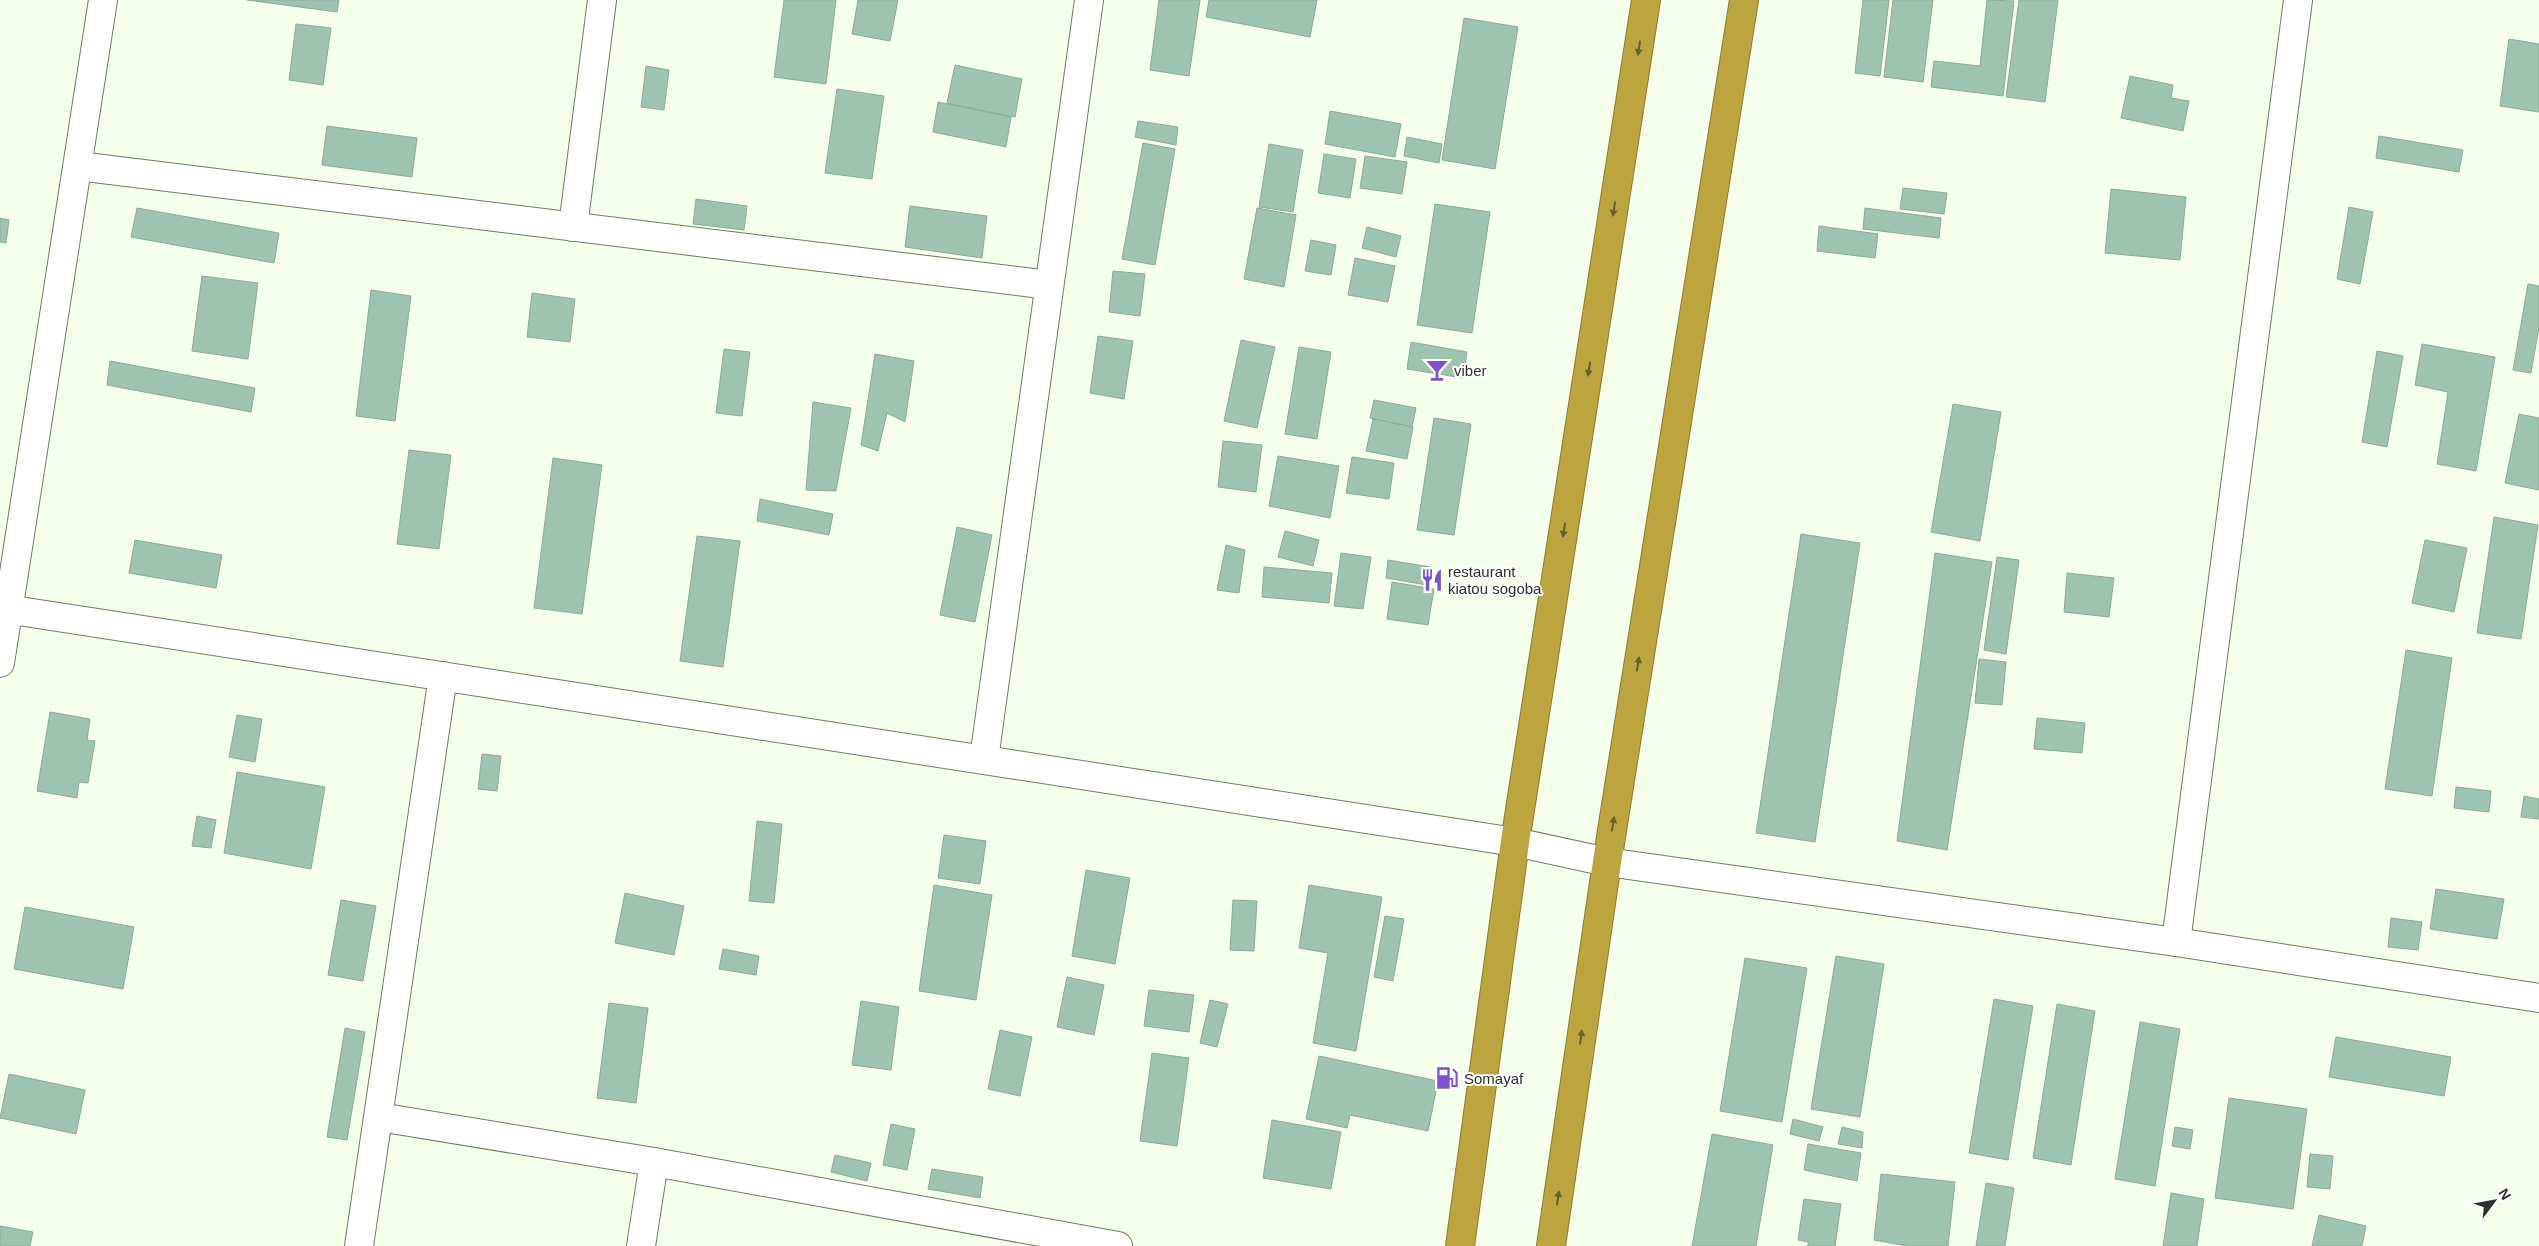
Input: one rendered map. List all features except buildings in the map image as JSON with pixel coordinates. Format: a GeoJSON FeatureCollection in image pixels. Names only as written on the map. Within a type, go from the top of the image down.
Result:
{"type":"FeatureCollection","features":[{"type":"Feature","properties":{"kind":"highway"},"geometry":{"type":"LineString","coordinates":[[1460,1246],[1515,842],[1646,0]]}},
{"type":"Feature","properties":{"kind":"highway"},"geometry":{"type":"LineString","coordinates":[[1551,1246],[1606,862],[1744,0]]}},
{"type":"Feature","properties":{"kind":"street"},"geometry":{"type":"LineString","coordinates":[[0,663],[4,609],[78,166],[103,0]]}},
{"type":"Feature","properties":{"kind":"street"},"geometry":{"type":"LineString","coordinates":[[573,227],[602,0]]}},
{"type":"Feature","properties":{"kind":"street"},"geometry":{"type":"LineString","coordinates":[[984,759],[1089,0]]}},
{"type":"Feature","properties":{"kind":"street"},"geometry":{"type":"LineString","coordinates":[[2176,942],[2298,0]]}},
{"type":"Feature","properties":{"kind":"street"},"geometry":{"type":"LineString","coordinates":[[78,166],[1049,285]]}},
{"type":"Feature","properties":{"kind":"street"},"geometry":{"type":"LineString","coordinates":[[4,609],[1515,842],[1606,862],[2176,942],[2539,998]]}},
{"type":"Feature","properties":{"kind":"street"},"geometry":{"type":"LineString","coordinates":[[359,1246],[444,676]]}},
{"type":"Feature","properties":{"kind":"street"},"geometry":{"type":"LineString","coordinates":[[379,1116],[654,1162],[1118,1246]]}},
{"type":"Feature","properties":{"kind":"street"},"geometry":{"type":"LineString","coordinates":[[641,1246],[654,1162]]}},
{"type":"Feature","properties":{"kind":"place","name":"viber"},"geometry":{"type":"Point","coordinates":[1437,370]}},
{"type":"Feature","properties":{"kind":"place","name":"restaurant kiatou sogoba"},"geometry":{"type":"Point","coordinates":[1432,580]}},
{"type":"Feature","properties":{"kind":"place","name":"Somayaf"},"geometry":{"type":"Point","coordinates":[1447,1078]}}]}
